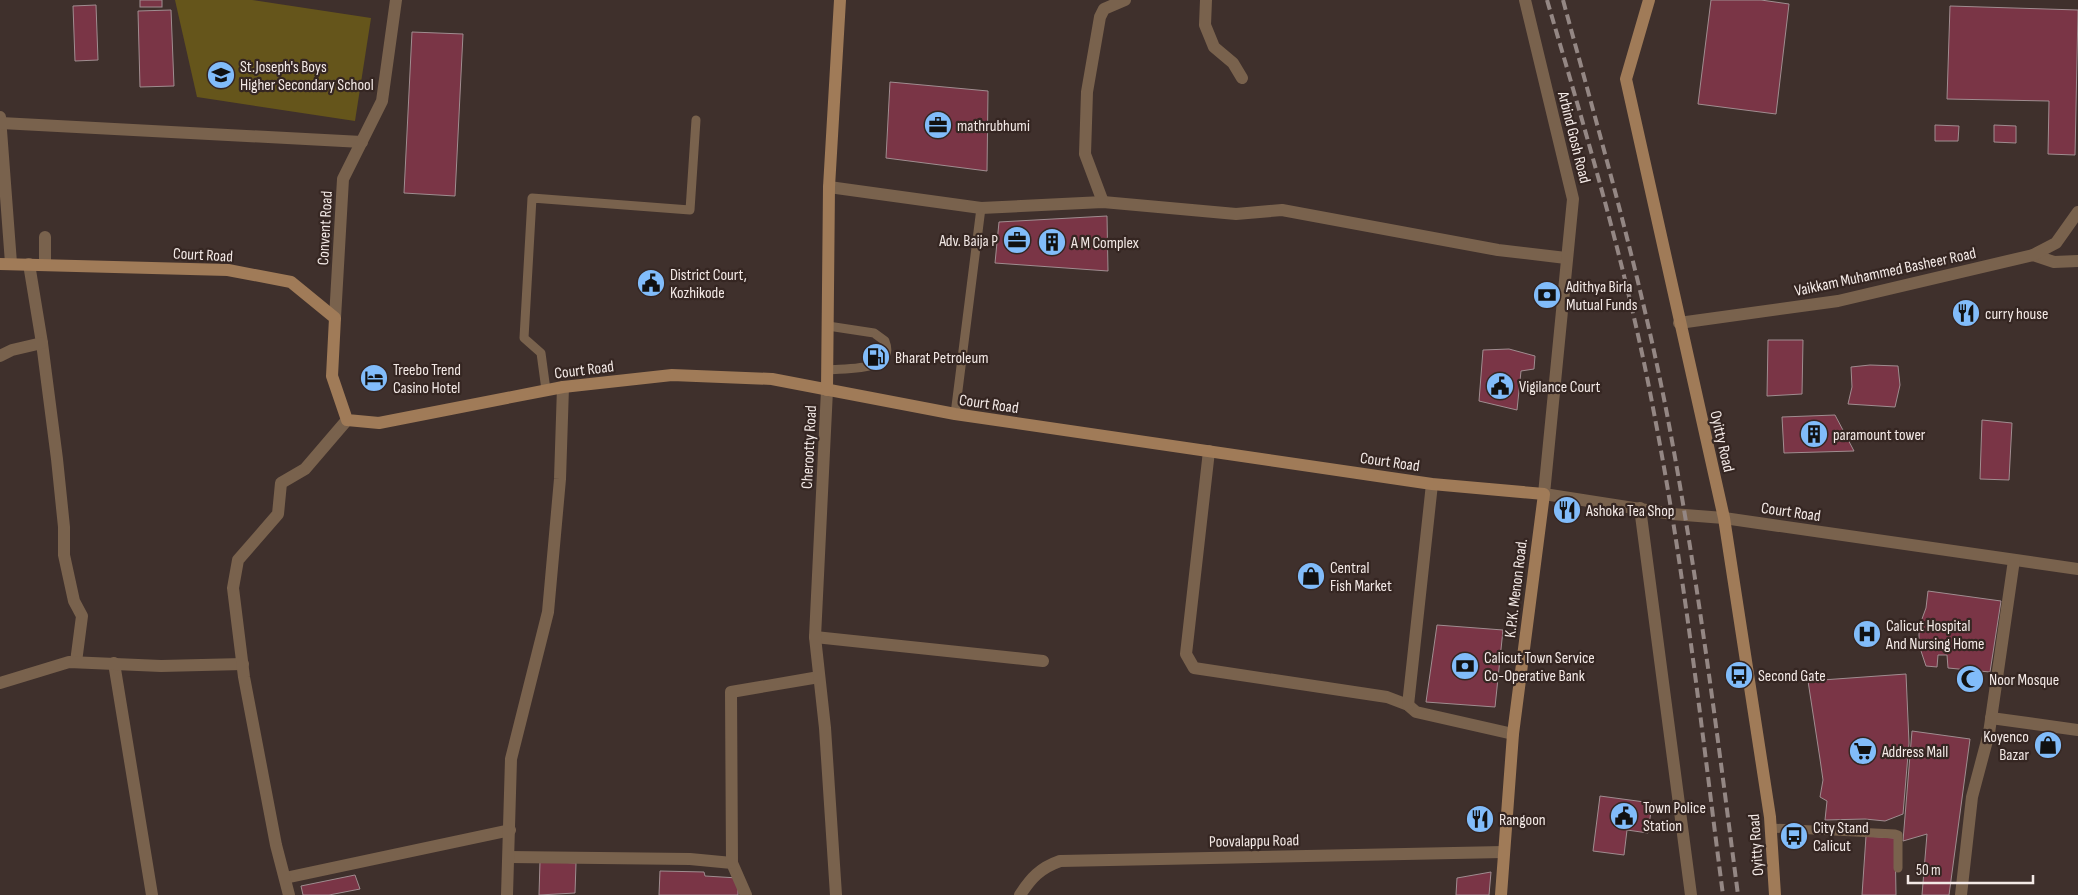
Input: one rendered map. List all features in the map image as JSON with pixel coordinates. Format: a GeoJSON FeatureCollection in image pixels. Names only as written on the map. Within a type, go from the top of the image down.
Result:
{"type":"FeatureCollection","features":[{"type":"Feature","properties":{"kind":"main road","name":"Cherootty Road"},"geometry":{"type":"LineString","coordinates":[[827,390],[829,187],[840,0]]}},
{"type":"Feature","properties":{"kind":"main road","name":"Oyitty Road"},"geometry":{"type":"LineString","coordinates":[[1649,0],[1626,79],[1724,518],[1771,828],[1775,895]]}},
{"type":"Feature","properties":{"kind":"main road","name":"Court Road"},"geometry":{"type":"LineString","coordinates":[[6,264],[228,270],[291,282],[335,318]]}},
{"type":"Feature","properties":{"kind":"main road"},"geometry":{"type":"LineString","coordinates":[[335,318],[332,376],[348,420]]}},
{"type":"Feature","properties":{"kind":"main road","name":"Court Road"},"geometry":{"type":"LineString","coordinates":[[348,420],[379,424],[563,386],[672,375],[772,379],[955,414],[1432,484],[1544,494]]}},
{"type":"Feature","properties":{"kind":"main road","name":"K.P.K. Menon Road."},"geometry":{"type":"LineString","coordinates":[[1501,895],[1513,734],[1544,494]]}},
{"type":"Feature","properties":{"kind":"street","name":"Convent Road"},"geometry":{"type":"LineString","coordinates":[[335,318],[343,179],[382,101],[396,0]]}},
{"type":"Feature","properties":{"kind":"street"},"geometry":{"type":"LineString","coordinates":[[1103,202],[1085,154],[1087,92],[1100,17],[1104,8],[1125,0]]}},
{"type":"Feature","properties":{"kind":"street"},"geometry":{"type":"LineString","coordinates":[[1206,0],[1205,25],[1214,47],[1233,63],[1242,78]]}},
{"type":"Feature","properties":{"kind":"street","name":"Arbind Gosh Road"},"geometry":{"type":"LineString","coordinates":[[1525,0],[1573,198],[1544,494]]}},
{"type":"Feature","properties":{"kind":"street"},"geometry":{"type":"LineString","coordinates":[[6,264],[1,120],[362,142]]}},
{"type":"Feature","properties":{"kind":"street"},"geometry":{"type":"LineString","coordinates":[[829,187],[981,208],[1103,202],[1236,214],[1282,210],[1498,250],[1566,258]]}},
{"type":"Feature","properties":{"kind":"street","name":"Vaikkam Muhammed Basheer Road"},"geometry":{"type":"LineString","coordinates":[[1679,323],[1838,301],[2033,255],[2056,244],[2078,212]]}},
{"type":"Feature","properties":{"kind":"street"},"geometry":{"type":"LineString","coordinates":[[44,237],[45,265]]}},
{"type":"Feature","properties":{"kind":"street"},"geometry":{"type":"LineString","coordinates":[[2033,255],[2054,262],[2078,261]]}},
{"type":"Feature","properties":{"kind":"street"},"geometry":{"type":"LineString","coordinates":[[29,264],[42,343],[64,527],[64,555],[74,601],[82,616],[76,662]]}},
{"type":"Feature","properties":{"kind":"street"},"geometry":{"type":"LineString","coordinates":[[0,356],[12,350],[42,343]]}},
{"type":"Feature","properties":{"kind":"street"},"geometry":{"type":"LineString","coordinates":[[507,895],[511,759],[548,612],[560,479],[563,386]]}},
{"type":"Feature","properties":{"kind":"street","name":"Cherootty Road"},"geometry":{"type":"LineString","coordinates":[[827,390],[815,636],[825,728],[836,895]]}},
{"type":"Feature","properties":{"kind":"street"},"geometry":{"type":"LineString","coordinates":[[289,895],[276,845],[243,664],[233,588],[238,560],[278,514],[281,483],[305,469],[348,420]]}},
{"type":"Feature","properties":{"kind":"street"},"geometry":{"type":"LineString","coordinates":[[1209,451],[1186,654],[1194,668],[1386,697],[1408,705],[1416,712],[1513,734]]}},
{"type":"Feature","properties":{"kind":"street"},"geometry":{"type":"LineString","coordinates":[[1408,705],[1432,484]]}},
{"type":"Feature","properties":{"kind":"street","name":"Court Road"},"geometry":{"type":"LineString","coordinates":[[1544,494],[2078,569]]}},
{"type":"Feature","properties":{"kind":"street"},"geometry":{"type":"LineString","coordinates":[[1640,508],[1691,895]]}},
{"type":"Feature","properties":{"kind":"street"},"geometry":{"type":"LineString","coordinates":[[1960,895],[1972,797],[1980,772],[1990,718],[2014,560]]}},
{"type":"Feature","properties":{"kind":"street"},"geometry":{"type":"LineString","coordinates":[[815,636],[1043,661]]}},
{"type":"Feature","properties":{"kind":"street"},"geometry":{"type":"LineString","coordinates":[[0,683],[68,662],[161,666],[243,664]]}},
{"type":"Feature","properties":{"kind":"street"},"geometry":{"type":"LineString","coordinates":[[114,663],[152,895]]}},
{"type":"Feature","properties":{"kind":"street"},"geometry":{"type":"LineString","coordinates":[[746,895],[732,863],[731,692],[819,677]]}},
{"type":"Feature","properties":{"kind":"street"},"geometry":{"type":"LineString","coordinates":[[1990,718],[2078,730]]}},
{"type":"Feature","properties":{"kind":"street"},"geometry":{"type":"LineString","coordinates":[[286,878],[510,830]]}},
{"type":"Feature","properties":{"kind":"street","name":"Poovalappu Road"},"geometry":{"type":"LineString","coordinates":[[1020,895],[1035,874],[1046,866],[1060,861],[1503,852]]}},
{"type":"Feature","properties":{"kind":"street"},"geometry":{"type":"LineString","coordinates":[[509,857],[690,859],[732,863]]}},
{"type":"Feature","properties":{"kind":"lane"},"geometry":{"type":"LineString","coordinates":[[546,390],[542,353],[524,338],[532,198],[690,210],[696,120]]}},
{"type":"Feature","properties":{"kind":"lane"},"geometry":{"type":"LineString","coordinates":[[955,414],[981,208]]}},
{"type":"Feature","properties":{"kind":"lane"},"geometry":{"type":"LineString","coordinates":[[828,326],[874,333],[885,340],[887,353],[885,359],[875,365],[828,370]]}},
{"type":"Feature","properties":{"kind":"lane"},"geometry":{"type":"LineString","coordinates":[[1771,828],[1898,835],[1898,868]]}},
{"type":"Feature","properties":{"kind":"shaded area"},"geometry":{"type":"Polygon","coordinates":[[[175,0],[252,0],[371,18],[355,121],[197,97],[175,0]]]}},
{"type":"Feature","properties":{"kind":"building"},"geometry":{"type":"Polygon","coordinates":[[[140,0],[162,0],[162,7],[140,7],[140,0]]]}},
{"type":"Feature","properties":{"kind":"building"},"geometry":{"type":"Polygon","coordinates":[[[1711,0],[1761,0],[1789,4],[1776,114],[1698,104],[1711,0]]]}},
{"type":"Feature","properties":{"kind":"building"},"geometry":{"type":"Polygon","coordinates":[[[96,5],[98,60],[75,61],[73,6],[96,5]]]}},
{"type":"Feature","properties":{"kind":"building"},"geometry":{"type":"Polygon","coordinates":[[[1950,6],[2078,10],[2075,155],[2048,154],[2049,101],[1947,99],[1950,6]]]}},
{"type":"Feature","properties":{"kind":"building"},"geometry":{"type":"Polygon","coordinates":[[[171,10],[174,86],[140,87],[138,11],[171,10]]]}},
{"type":"Feature","properties":{"kind":"building"},"geometry":{"type":"Polygon","coordinates":[[[412,32],[463,34],[455,196],[404,193],[412,32]]]}},
{"type":"Feature","properties":{"kind":"building","name":"mathrubhumi"},"geometry":{"type":"Polygon","coordinates":[[[890,82],[988,91],[987,171],[886,158],[890,82]]]}},
{"type":"Feature","properties":{"kind":"building"},"geometry":{"type":"Polygon","coordinates":[[[1935,125],[1959,126],[1958,141],[1935,141],[1935,125]]]}},
{"type":"Feature","properties":{"kind":"building"},"geometry":{"type":"Polygon","coordinates":[[[1994,125],[2016,126],[2016,143],[1994,142],[1994,125]]]}},
{"type":"Feature","properties":{"kind":"building","name":"A M Complex"},"geometry":{"type":"Polygon","coordinates":[[[1107,216],[1108,271],[995,263],[999,222],[1107,216]]]}},
{"type":"Feature","properties":{"kind":"building"},"geometry":{"type":"Polygon","coordinates":[[[1768,340],[1803,340],[1802,394],[1767,396],[1768,340]]]}},
{"type":"Feature","properties":{"kind":"building","name":"Vigilance Court"},"geometry":{"type":"Polygon","coordinates":[[[1509,349],[1535,356],[1534,369],[1521,371],[1517,410],[1479,401],[1483,350],[1509,349]]]}},
{"type":"Feature","properties":{"kind":"building"},"geometry":{"type":"Polygon","coordinates":[[[1870,365],[1898,366],[1900,385],[1895,407],[1848,404],[1852,387],[1851,367],[1870,365]]]}},
{"type":"Feature","properties":{"kind":"building","name":"paramount tower"},"geometry":{"type":"Polygon","coordinates":[[[1835,415],[1854,451],[1784,453],[1782,417],[1835,415]]]}},
{"type":"Feature","properties":{"kind":"building"},"geometry":{"type":"Polygon","coordinates":[[[1982,420],[2012,423],[2009,480],[1980,479],[1982,420]]]}},
{"type":"Feature","properties":{"kind":"building"},"geometry":{"type":"Polygon","coordinates":[[[1928,591],[2001,601],[1990,672],[1948,668],[1947,655],[1938,655],[1937,667],[1926,666],[1919,645],[1919,627],[1926,608],[1928,591]]]}},
{"type":"Feature","properties":{"kind":"building","name":"Calicut Town Service Co-Operative Bank"},"geometry":{"type":"Polygon","coordinates":[[[1437,625],[1503,630],[1495,707],[1426,702],[1437,625]]]}},
{"type":"Feature","properties":{"kind":"building","name":"Address Mall"},"geometry":{"type":"Polygon","coordinates":[[[1906,674],[1909,743],[1903,814],[1885,821],[1865,819],[1825,820],[1827,801],[1820,797],[1823,780],[1808,681],[1906,674]]]}},
{"type":"Feature","properties":{"kind":"building"},"geometry":{"type":"Polygon","coordinates":[[[1912,731],[1970,739],[1949,895],[1922,895],[1927,834],[1903,841],[1912,731]]]}},
{"type":"Feature","properties":{"kind":"building","name":"Town Police Station"},"geometry":{"type":"Polygon","coordinates":[[[1600,796],[1652,803],[1648,833],[1627,830],[1624,855],[1593,851],[1600,796]]]}},
{"type":"Feature","properties":{"kind":"building"},"geometry":{"type":"Polygon","coordinates":[[[1866,836],[1895,838],[1896,895],[1862,895],[1866,836]]]}},
{"type":"Feature","properties":{"kind":"building"},"geometry":{"type":"Polygon","coordinates":[[[540,861],[576,863],[575,893],[539,895],[540,861]]]}},
{"type":"Feature","properties":{"kind":"building"},"geometry":{"type":"Polygon","coordinates":[[[660,871],[704,872],[705,876],[738,878],[738,895],[659,895],[660,871]]]}},
{"type":"Feature","properties":{"kind":"building"},"geometry":{"type":"Polygon","coordinates":[[[1491,872],[1489,895],[1456,895],[1457,878],[1491,872]]]}},
{"type":"Feature","properties":{"kind":"building"},"geometry":{"type":"Polygon","coordinates":[[[355,875],[360,889],[329,895],[303,895],[301,886],[355,875]]]}},
{"type":"Feature","properties":{"kind":"railway"},"geometry":{"type":"LineString","coordinates":[[1547,0],[1592,154],[1644,361],[1665,473],[1684,593],[1723,895]]}},
{"type":"Feature","properties":{"kind":"railway"},"geometry":{"type":"LineString","coordinates":[[1563,0],[1644,306],[1666,409],[1697,591],[1738,895]]}},
{"type":"Feature","properties":{"kind":"place","name":"St.Joseph's Boys Higher Secondary School"},"geometry":{"type":"Point","coordinates":[221,75]}},
{"type":"Feature","properties":{"kind":"place","name":"mathrubhumi"},"geometry":{"type":"Point","coordinates":[938,125]}},
{"type":"Feature","properties":{"kind":"place","name":"Adv. Baija P"},"geometry":{"type":"Point","coordinates":[1017,240]}},
{"type":"Feature","properties":{"kind":"place","name":"A M Complex"},"geometry":{"type":"Point","coordinates":[1052,242]}},
{"type":"Feature","properties":{"kind":"place","name":"District Court, Kozhikode"},"geometry":{"type":"Point","coordinates":[651,283]}},
{"type":"Feature","properties":{"kind":"place","name":"Adithya Birla Mutual Funds"},"geometry":{"type":"Point","coordinates":[1547,295]}},
{"type":"Feature","properties":{"kind":"place","name":"curry house"},"geometry":{"type":"Point","coordinates":[1966,313]}},
{"type":"Feature","properties":{"kind":"place","name":"Bharat Petroleum"},"geometry":{"type":"Point","coordinates":[876,357]}},
{"type":"Feature","properties":{"kind":"place","name":"Treebo Trend Casino Hotel"},"geometry":{"type":"Point","coordinates":[374,378]}},
{"type":"Feature","properties":{"kind":"place","name":"Vigilance Court"},"geometry":{"type":"Point","coordinates":[1500,386]}},
{"type":"Feature","properties":{"kind":"place","name":"paramount tower"},"geometry":{"type":"Point","coordinates":[1814,434]}},
{"type":"Feature","properties":{"kind":"place","name":"Ashoka Tea Shop"},"geometry":{"type":"Point","coordinates":[1567,510]}},
{"type":"Feature","properties":{"kind":"place","name":"Central Fish Market"},"geometry":{"type":"Point","coordinates":[1311,576]}},
{"type":"Feature","properties":{"kind":"place","name":"Calicut Hospital And Nursing Home"},"geometry":{"type":"Point","coordinates":[1867,634]}},
{"type":"Feature","properties":{"kind":"place","name":"Calicut Town Service Co-Operative Bank"},"geometry":{"type":"Point","coordinates":[1465,666]}},
{"type":"Feature","properties":{"kind":"place","name":"Second Gate"},"geometry":{"type":"Point","coordinates":[1739,675]}},
{"type":"Feature","properties":{"kind":"place","name":"Noor Mosque"},"geometry":{"type":"Point","coordinates":[1970,679]}},
{"type":"Feature","properties":{"kind":"place","name":"Koyenco Bazar"},"geometry":{"type":"Point","coordinates":[2048,745]}},
{"type":"Feature","properties":{"kind":"place","name":"Address Mall"},"geometry":{"type":"Point","coordinates":[1863,751]}},
{"type":"Feature","properties":{"kind":"place","name":"Town Police Station"},"geometry":{"type":"Point","coordinates":[1624,816]}},
{"type":"Feature","properties":{"kind":"place","name":"Rangoon"},"geometry":{"type":"Point","coordinates":[1480,819]}},
{"type":"Feature","properties":{"kind":"place","name":"City Stand Calicut"},"geometry":{"type":"Point","coordinates":[1794,836]}}]}
